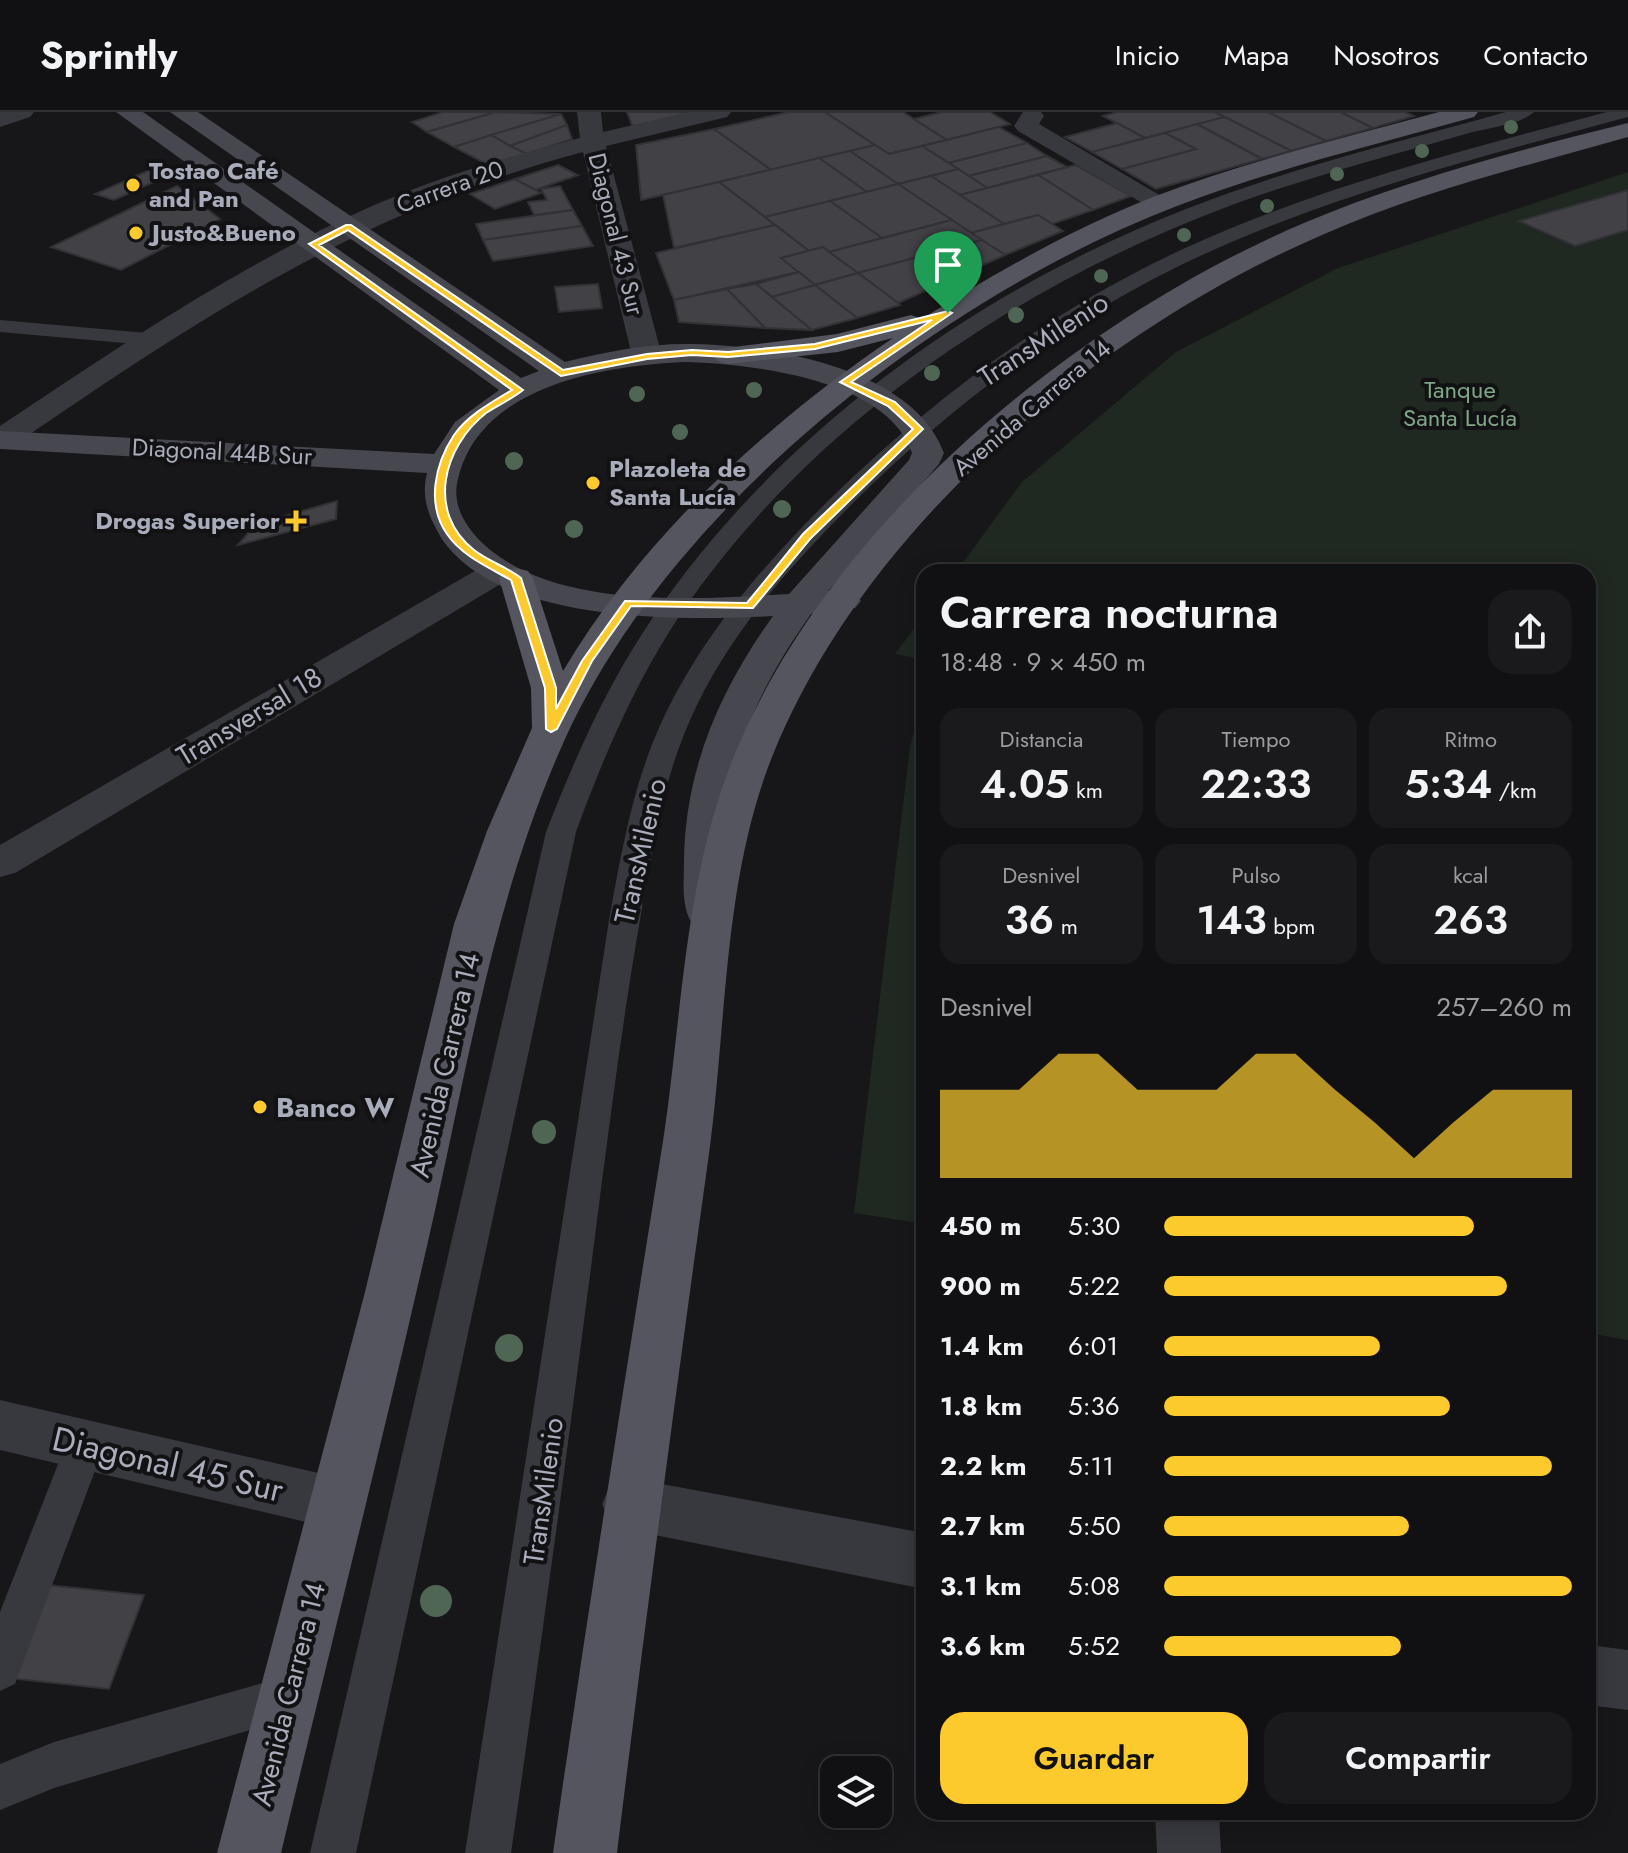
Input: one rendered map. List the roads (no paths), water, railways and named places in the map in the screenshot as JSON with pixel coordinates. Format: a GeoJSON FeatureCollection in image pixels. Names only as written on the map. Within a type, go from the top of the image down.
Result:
{"type":"FeatureCollection","features":[{"type":"Feature","properties":{"kind":"main road"},"geometry":{"type":"LineString","coordinates":[[128,112],[518,390]]}},
{"type":"Feature","properties":{"kind":"main road"},"geometry":{"type":"LineString","coordinates":[[182,112],[561,373]]}},
{"type":"Feature","properties":{"kind":"main road","name":"Avenida Carrera 14"},"geometry":{"type":"LineString","coordinates":[[249,1853],[410,1212],[452,1019],[480,913],[506,834],[551,729],[587,661],[628,603],[696,522],[797,422],[860,389],[948,313],[1075,242],[1160,203],[1226,180],[1466,112]]}},
{"type":"Feature","properties":{"kind":"main road","name":"Avenida Carrera 14"},"geometry":{"type":"LineString","coordinates":[[585,1853],[630,1504],[688,1134],[722,865],[751,762],[794,672],[843,601],[919,507],[981,446],[1087,359],[1174,299],[1270,247],[1360,210],[1628,130]]}},
{"type":"Feature","properties":{"kind":"main road"},"geometry":{"type":"LineString","coordinates":[[728,355],[838,343],[948,313]]}},
{"type":"Feature","properties":{"kind":"main road"},"geometry":{"type":"LineString","coordinates":[[843,601],[749,606],[628,603],[578,598],[507,574],[471,553],[450,532],[440,510],[438,487],[445,464],[458,437],[483,412],[518,390],[561,373],[647,356],[692,353],[774,361],[860,389],[891,404],[918,429]]}},
{"type":"Feature","properties":{"kind":"main road","name":"Avenida Carrera 14"},"geometry":{"type":"LineString","coordinates":[[709,965],[705,832],[717,758],[738,706],[800,604],[853,536],[923,464],[928,453],[918,429]]}},
{"type":"Feature","properties":{"kind":"main road","name":"Diagonal 44B Sur"},"geometry":{"type":"LineString","coordinates":[[0,440],[445,464]]}},
{"type":"Feature","properties":{"kind":"main road"},"geometry":{"type":"LineString","coordinates":[[507,574],[550,688],[551,729]]}},
{"type":"Feature","properties":{"kind":"street"},"geometry":{"type":"LineString","coordinates":[[0,120],[22,112]]}},
{"type":"Feature","properties":{"kind":"street","name":"Diagonal 43 Sur"},"geometry":{"type":"LineString","coordinates":[[589,112],[592,141],[647,356]]}},
{"type":"Feature","properties":{"kind":"street","name":"Carrera 20"},"geometry":{"type":"LineString","coordinates":[[0,440],[147,339],[233,286],[348,227],[454,184],[592,141],[719,112]]}},
{"type":"Feature","properties":{"kind":"street"},"geometry":{"type":"LineString","coordinates":[[1032,116],[1026,126],[1160,203]]}},
{"type":"Feature","properties":{"kind":"street","name":"Transversal 18"},"geometry":{"type":"LineString","coordinates":[[0,863],[507,574]]}},
{"type":"Feature","properties":{"kind":"street","name":"Diagonal 45 Sur"},"geometry":{"type":"LineString","coordinates":[[0,1425],[336,1503]]}},
{"type":"Feature","properties":{"kind":"street"},"geometry":{"type":"LineString","coordinates":[[630,1504],[916,1559]]}},
{"type":"Feature","properties":{"kind":"street"},"geometry":{"type":"LineString","coordinates":[[1596,1676],[1628,1680]]}},
{"type":"Feature","properties":{"kind":"street"},"geometry":{"type":"LineString","coordinates":[[1187,1820],[1189,1853]]}},
{"type":"Feature","properties":{"kind":"lane","name":"TransMilenio"},"geometry":{"type":"LineString","coordinates":[[333,1853],[561,832],[611,710],[675,605],[724,543],[821,441],[860,389],[959,336],[1041,285],[1149,231],[1272,185],[1525,112]]}},
{"type":"Feature","properties":{"kind":"lane","name":"TransMilenio"},"geometry":{"type":"LineString","coordinates":[[488,1853],[545,1484],[607,1014],[644,806],[673,725],[714,654],[749,606],[807,537],[860,481],[918,429],[1021,349],[1123,287],[1181,257],[1321,202],[1627,112]]}},
{"type":"Feature","properties":{"kind":"lane"},"geometry":{"type":"LineString","coordinates":[[0,326],[147,339]]}},
{"type":"Feature","properties":{"kind":"lane"},"geometry":{"type":"LineString","coordinates":[[0,1669],[85,1444]]}},
{"type":"Feature","properties":{"kind":"lane"},"geometry":{"type":"LineString","coordinates":[[0,1787],[54,1765],[288,1698]]}},
{"type":"Feature","properties":{"kind":"place","name":"Tostao Café and Pan"},"geometry":{"type":"Point","coordinates":[133,185]}},
{"type":"Feature","properties":{"kind":"place","name":"Justo&Bueno"},"geometry":{"type":"Point","coordinates":[136,233]}},
{"type":"Feature","properties":{"kind":"place","name":"Plazoleta de Santa Lucía"},"geometry":{"type":"Point","coordinates":[593,483]}},
{"type":"Feature","properties":{"kind":"place","name":"Drogas Superior"},"geometry":{"type":"Point","coordinates":[296,521]}},
{"type":"Feature","properties":{"kind":"place","name":"Banco W"},"geometry":{"type":"Point","coordinates":[260,1107]}},
{"type":"Feature","properties":{"kind":"park label","name":"Tanque Santa Lucía"},"geometry":{"type":"Point","coordinates":[1460,404]}}]}
